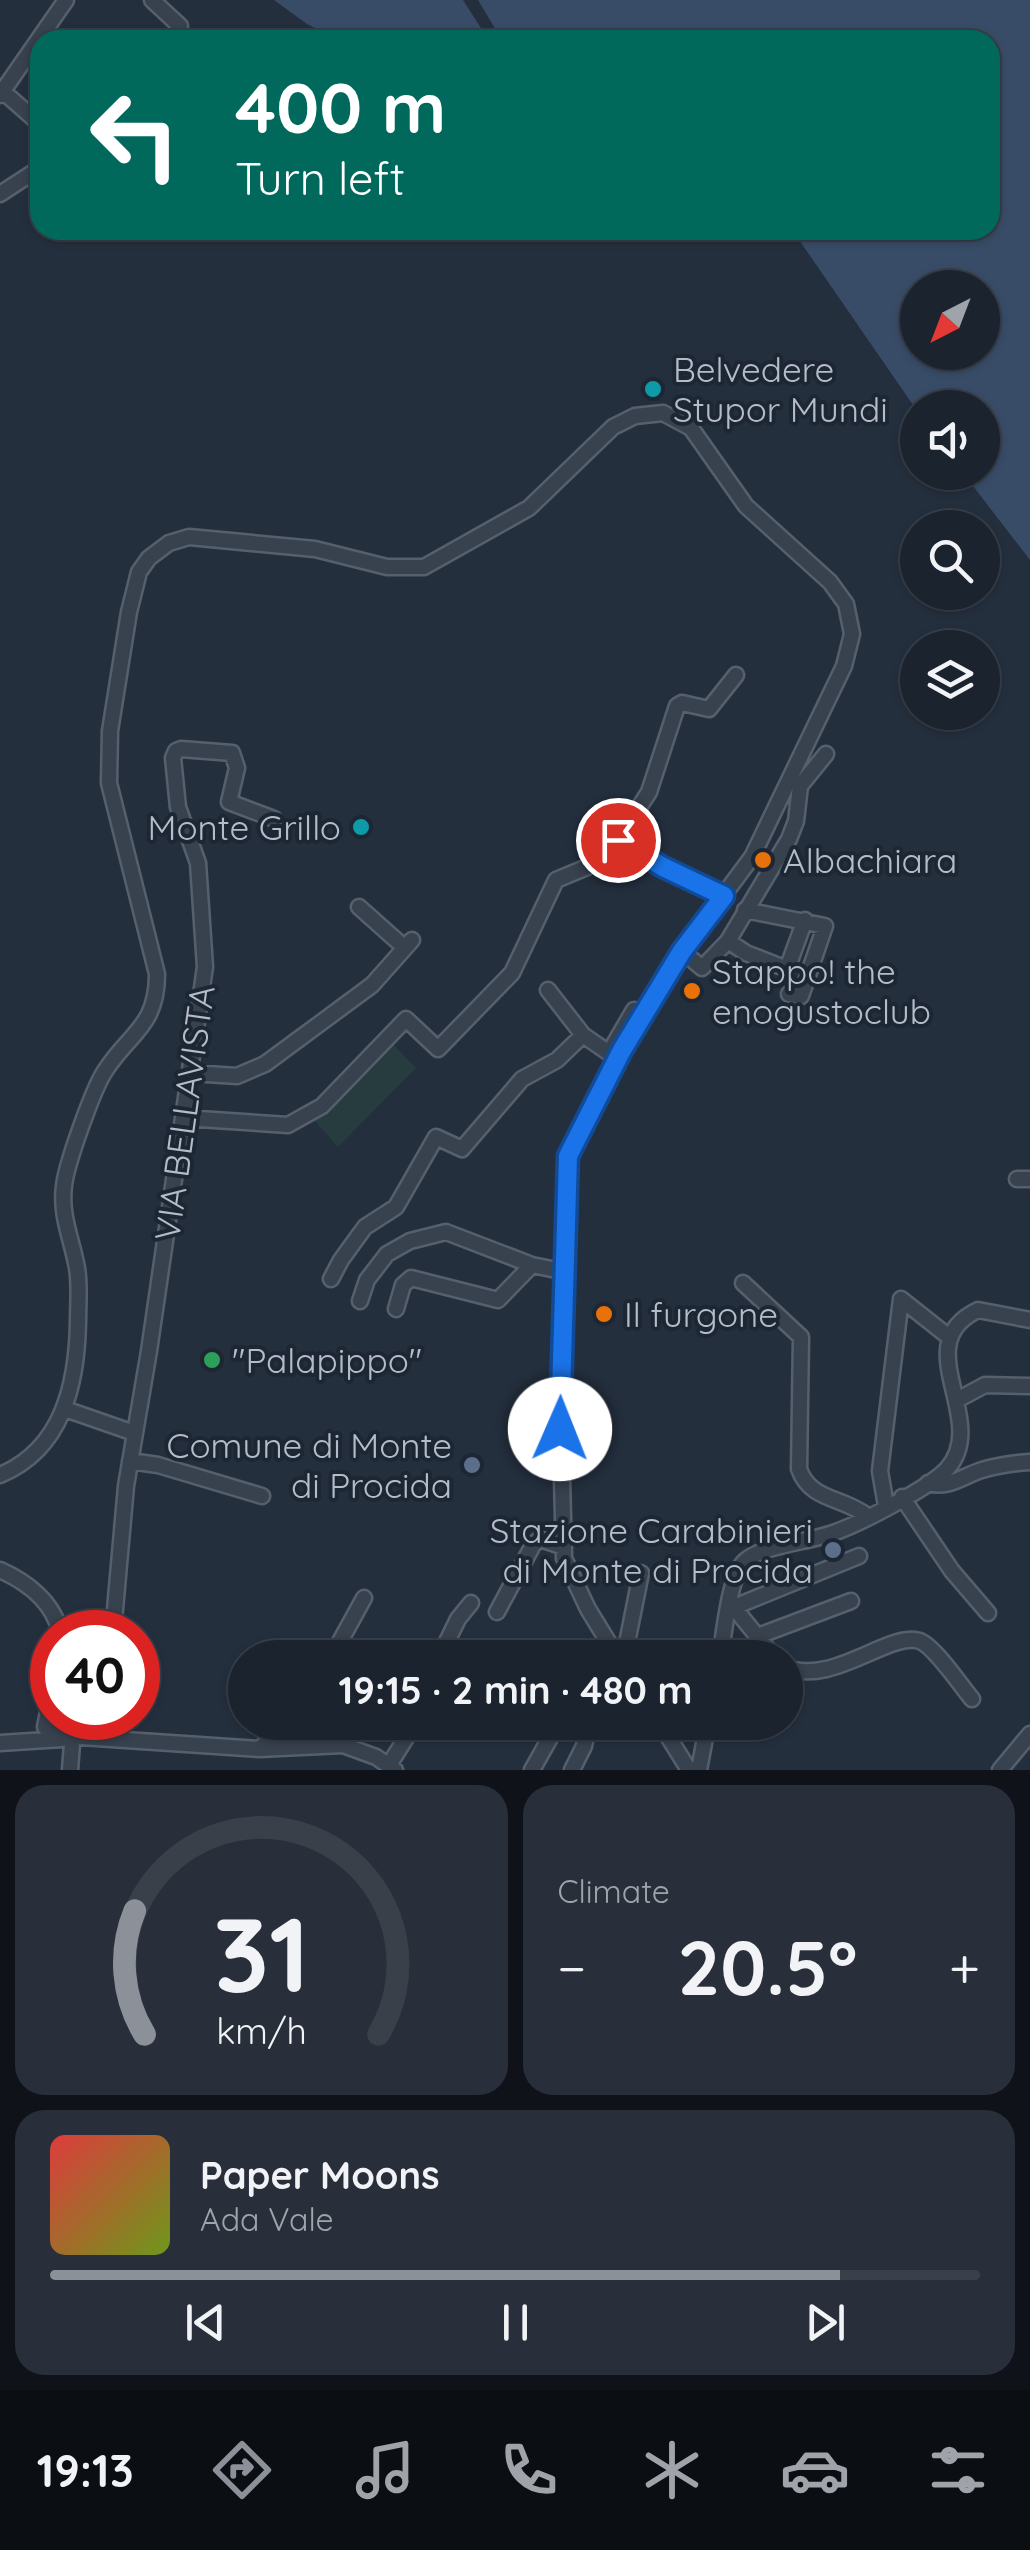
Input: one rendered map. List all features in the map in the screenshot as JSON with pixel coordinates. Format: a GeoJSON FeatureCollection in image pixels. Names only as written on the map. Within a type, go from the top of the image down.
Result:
{"type":"FeatureCollection","features":[{"type":"Feature","properties":{"kind":"street"},"geometry":{"type":"LineString","coordinates":[[45,30],[66,0]]}},
{"type":"Feature","properties":{"kind":"street"},"geometry":{"type":"LineString","coordinates":[[152,0],[180,26]]}},
{"type":"Feature","properties":{"kind":"street"},"geometry":{"type":"LineString","coordinates":[[30,50],[1,91],[30,116]]}},
{"type":"Feature","properties":{"kind":"street"},"geometry":{"type":"LineString","coordinates":[[0,194],[30,176]]}},
{"type":"Feature","properties":{"kind":"street"},"geometry":{"type":"LineString","coordinates":[[0,1474],[32,1456],[65,1409],[75,1372],[78,1284],[63,1215],[66,1170],[102,1075],[143,1029],[151,1016],[157,991],[153,957],[109,783],[110,731],[128,612],[139,572],[149,558],[169,543],[189,537],[315,550],[387,567],[424,567],[528,508],[613,426],[635,416],[663,414],[691,428],[746,506],[830,582],[846,604],[852,634],[844,666],[752,857],[682,951],[622,1050],[568,1156],[560,1398],[564,1558],[588,1609],[609,1640]]}},
{"type":"Feature","properties":{"kind":"street"},"geometry":{"type":"LineString","coordinates":[[184,1118],[288,1125],[322,1106],[406,1020],[438,1049],[512,973],[556,880],[604,860],[618,840],[649,792],[677,706],[682,703],[710,709],[736,675]]}},
{"type":"Feature","properties":{"kind":"street","name":"VIA BELLAVISTA"},"geometry":{"type":"LineString","coordinates":[[114,1610],[130,1461],[206,967],[198,863],[178,807],[173,758],[176,751],[232,752],[237,768],[229,802],[274,820]]}},
{"type":"Feature","properties":{"kind":"street"},"geometry":{"type":"LineString","coordinates":[[682,951],[702,968],[728,941],[789,839],[796,822],[800,786],[826,754]]}},
{"type":"Feature","properties":{"kind":"street"},"geometry":{"type":"LineString","coordinates":[[618,840],[744,913],[825,926],[801,996],[789,994]]}},
{"type":"Feature","properties":{"kind":"street"},"geometry":{"type":"LineString","coordinates":[[191,1073],[236,1076],[265,1064],[372,985],[409,944],[359,906]]}},
{"type":"Feature","properties":{"kind":"street"},"geometry":{"type":"LineString","coordinates":[[728,941],[746,953],[787,969],[805,920]]}},
{"type":"Feature","properties":{"kind":"street"},"geometry":{"type":"LineString","coordinates":[[548,990],[583,1035],[609,1053],[634,1010],[644,1015]]}},
{"type":"Feature","properties":{"kind":"street"},"geometry":{"type":"LineString","coordinates":[[331,1279],[365,1228],[396,1207],[436,1137],[462,1149],[522,1079],[556,1060],[583,1035]]}},
{"type":"Feature","properties":{"kind":"street"},"geometry":{"type":"LineString","coordinates":[[360,1301],[366,1280],[387,1254],[410,1241],[446,1232],[532,1265],[566,1272]]}},
{"type":"Feature","properties":{"kind":"street"},"geometry":{"type":"LineString","coordinates":[[396,1309],[403,1285],[412,1278],[498,1300],[532,1265]]}},
{"type":"Feature","properties":{"kind":"street"},"geometry":{"type":"LineString","coordinates":[[743,1283],[801,1337],[802,1478],[819,1494],[867,1516]]}},
{"type":"Feature","properties":{"kind":"street"},"geometry":{"type":"LineString","coordinates":[[886,1506],[880,1471],[901,1299],[949,1337]]}},
{"type":"Feature","properties":{"kind":"street"},"geometry":{"type":"LineString","coordinates":[[724,1640],[736,1578],[744,1561],[834,1533],[928,1483],[946,1469],[957,1453],[961,1429],[947,1359],[949,1337],[968,1315],[978,1310],[1030,1320]]}},
{"type":"Feature","properties":{"kind":"street"},"geometry":{"type":"LineString","coordinates":[[957,1400],[985,1385],[1030,1386]]}},
{"type":"Feature","properties":{"kind":"street"},"geometry":{"type":"LineString","coordinates":[[65,1409],[134,1434]]}},
{"type":"Feature","properties":{"kind":"street"},"geometry":{"type":"LineString","coordinates":[[130,1461],[262,1496]]}},
{"type":"Feature","properties":{"kind":"street"},"geometry":{"type":"LineString","coordinates":[[928,1483],[948,1485],[976,1472],[1030,1462]]}},
{"type":"Feature","properties":{"kind":"street"},"geometry":{"type":"LineString","coordinates":[[902,1497],[952,1571],[988,1612]]}},
{"type":"Feature","properties":{"kind":"street"},"geometry":{"type":"LineString","coordinates":[[497,1612],[533,1545],[540,1539],[564,1546]]}},
{"type":"Feature","properties":{"kind":"street"},"geometry":{"type":"LineString","coordinates":[[732,1605],[859,1556]]}},
{"type":"Feature","properties":{"kind":"street"},"geometry":{"type":"LineString","coordinates":[[0,1570],[43,1598],[49,1610]]}},
{"type":"Feature","properties":{"kind":"street"},"geometry":{"type":"LineString","coordinates":[[625,1640],[641,1573]]}},
{"type":"Feature","properties":{"kind":"street"},"geometry":{"type":"LineString","coordinates":[[340,1640],[364,1598]]}},
{"type":"Feature","properties":{"kind":"street"},"geometry":{"type":"LineString","coordinates":[[758,1636],[851,1600]]}},
{"type":"Feature","properties":{"kind":"street"},"geometry":{"type":"LineString","coordinates":[[449,1640],[471,1603]]}},
{"type":"Feature","properties":{"kind":"street"},"geometry":{"type":"LineString","coordinates":[[732,1605],[761,1640]]}},
{"type":"Feature","properties":{"kind":"street"},"geometry":{"type":"LineString","coordinates":[[803,1669],[836,1667],[900,1642],[918,1640],[972,1699]]}},
{"type":"Feature","properties":{"kind":"street"},"geometry":{"type":"LineString","coordinates":[[1000,1770],[1030,1734]]}},
{"type":"Feature","properties":{"kind":"street"},"geometry":{"type":"LineString","coordinates":[[0,1742],[36,1740]]}},
{"type":"Feature","properties":{"kind":"street"},"geometry":{"type":"LineString","coordinates":[[70,1770],[72,1740]]}},
{"type":"Feature","properties":{"kind":"street"},"geometry":{"type":"LineString","coordinates":[[106,1740],[259,1749],[342,1746],[392,1767],[406,1740]]}},
{"type":"Feature","properties":{"kind":"street"},"geometry":{"type":"LineString","coordinates":[[259,1749],[271,1740]]}},
{"type":"Feature","properties":{"kind":"street"},"geometry":{"type":"LineString","coordinates":[[324,1746],[333,1740]]}},
{"type":"Feature","properties":{"kind":"street"},"geometry":{"type":"LineString","coordinates":[[532,1770],[550,1740]]}},
{"type":"Feature","properties":{"kind":"street"},"geometry":{"type":"LineString","coordinates":[[572,1770],[585,1740]]}},
{"type":"Feature","properties":{"kind":"street"},"geometry":{"type":"LineString","coordinates":[[670,1740],[689,1770]]}},
{"type":"Feature","properties":{"kind":"street"},"geometry":{"type":"LineString","coordinates":[[699,1770],[705,1740]]}},
{"type":"Feature","properties":{"kind":"green space"},"geometry":{"type":"Polygon","coordinates":[[[392,1043],[416,1068],[338,1147],[314,1120],[392,1043]]]}},
{"type":"Feature","properties":{"kind":"water"},"geometry":{"type":"Polygon","coordinates":[[[274,0],[463,0],[482,30],[319,30],[274,0]]]}},
{"type":"Feature","properties":{"kind":"water"},"geometry":{"type":"Polygon","coordinates":[[[478,0],[1030,0],[1030,560],[1000,521],[1000,510],[991,510],[976,490],[1000,490],[1000,390],[902,390],[799,240],[1000,240],[1000,30],[496,30],[478,0]]]}},
{"type":"Feature","properties":{"kind":"pier"},"geometry":{"type":"Polygon","coordinates":[[[794,240],[799,240],[902,390],[794,240]]]}},
{"type":"Feature","properties":{"kind":"place","name":"Belvedere Stupor Mundi"},"geometry":{"type":"Point","coordinates":[653,389]}},
{"type":"Feature","properties":{"kind":"place","name":"Monte Grillo"},"geometry":{"type":"Point","coordinates":[361,827]}},
{"type":"Feature","properties":{"kind":"place","name":"Albachiara"},"geometry":{"type":"Point","coordinates":[763,860]}},
{"type":"Feature","properties":{"kind":"place","name":"Stappo! the enogustoclub"},"geometry":{"type":"Point","coordinates":[692,991]}},
{"type":"Feature","properties":{"kind":"place","name":"Il furgone"},"geometry":{"type":"Point","coordinates":[604,1314]}},
{"type":"Feature","properties":{"kind":"place","name":"\"Palapippo\""},"geometry":{"type":"Point","coordinates":[212,1360]}},
{"type":"Feature","properties":{"kind":"place","name":"Comune di Monte di Procida"},"geometry":{"type":"Point","coordinates":[472,1465]}},
{"type":"Feature","properties":{"kind":"place","name":"Stazione Carabinieri di Monte di Procida"},"geometry":{"type":"Point","coordinates":[833,1550]}},
{"type":"Feature","properties":{"kind":"route"},"geometry":{"type":"LineString","coordinates":[[560,1429],[568,1156],[622,1050],[682,951],[724,896],[618,840]]}}]}
